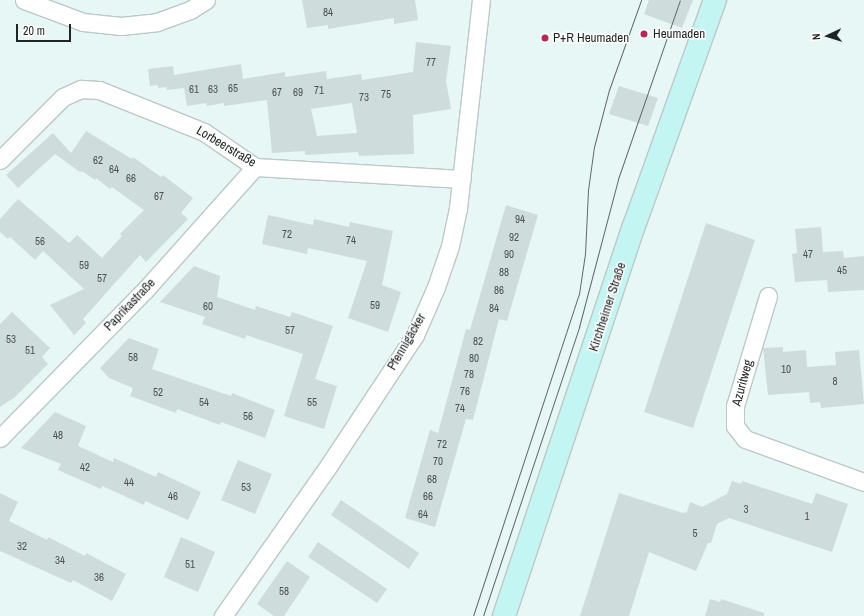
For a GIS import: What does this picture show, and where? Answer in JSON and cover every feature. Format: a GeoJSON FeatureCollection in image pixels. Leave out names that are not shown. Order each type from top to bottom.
{"type":"FeatureCollection","features":[{"type":"Feature","properties":{"kind":"main road","name":"Kirchheimer Straße"},"geometry":{"type":"LineString","coordinates":[[504,616],[634,226],[714,0]]}},
{"type":"Feature","properties":{"kind":"street"},"geometry":{"type":"LineString","coordinates":[[24,0],[83,22],[120,26],[158,22],[190,10],[206,0]]}},
{"type":"Feature","properties":{"kind":"street","name":"Pfennigäcker"},"geometry":{"type":"LineString","coordinates":[[223,616],[330,465],[414,335],[450,246],[462,179],[481,0]]}},
{"type":"Feature","properties":{"kind":"street","name":"Lorbeerstraße"},"geometry":{"type":"LineString","coordinates":[[0,160],[63,97],[81,89],[98,90],[204,132],[255,167],[462,179]]}},
{"type":"Feature","properties":{"kind":"street","name":"Paprikastraße"},"geometry":{"type":"LineString","coordinates":[[0,438],[145,290],[255,167]]}},
{"type":"Feature","properties":{"kind":"street","name":"Azuritweg"},"geometry":{"type":"LineString","coordinates":[[768,296],[735,406],[735,426],[745,439],[864,482]]}},
{"type":"Feature","properties":{"kind":"building"},"geometry":{"type":"Polygon","coordinates":[[[302,0],[415,0],[418,20],[394,24],[394,18],[328,29],[328,25],[307,28],[302,0]]]}},
{"type":"Feature","properties":{"kind":"building"},"geometry":{"type":"Polygon","coordinates":[[[649,0],[693,0],[682,28],[644,14],[649,0]]]}},
{"type":"Feature","properties":{"kind":"building"},"geometry":{"type":"Polygon","coordinates":[[[416,42],[451,46],[446,81],[451,109],[413,115],[414,154],[359,156],[358,152],[305,155],[305,151],[272,153],[267,100],[224,106],[224,103],[207,106],[206,103],[187,106],[184,88],[167,90],[166,87],[158,88],[158,85],[150,86],[148,69],[173,66],[174,75],[241,64],[243,79],[285,72],[285,77],[326,71],[327,79],[361,74],[362,80],[413,72],[416,42]],[[352,103],[311,109],[317,136],[357,133],[352,103]]]}},
{"type":"Feature","properties":{"kind":"building"},"geometry":{"type":"Polygon","coordinates":[[[619,86],[658,98],[648,126],[609,114],[619,86]]]}},
{"type":"Feature","properties":{"kind":"building"},"geometry":{"type":"Polygon","coordinates":[[[86,131],[132,159],[133,157],[161,177],[163,175],[193,198],[181,213],[188,219],[146,262],[140,255],[83,319],[86,323],[74,335],[50,305],[84,289],[43,251],[35,260],[10,237],[8,239],[0,232],[0,219],[18,199],[69,243],[77,235],[102,258],[122,236],[120,234],[144,210],[112,187],[110,189],[96,178],[95,180],[82,171],[80,172],[55,154],[18,188],[6,175],[53,133],[71,153],[86,131]]]}},
{"type":"Feature","properties":{"kind":"building"},"geometry":{"type":"Polygon","coordinates":[[[506,205],[538,215],[507,321],[499,319],[473,420],[466,419],[435,527],[405,518],[430,430],[438,433],[466,329],[470,330],[506,205]]]}},
{"type":"Feature","properties":{"kind":"building"},"geometry":{"type":"Polygon","coordinates":[[[268,215],[313,225],[314,219],[349,227],[350,222],[393,231],[382,285],[401,292],[388,332],[348,318],[367,261],[308,248],[307,254],[262,244],[268,215]]]}},
{"type":"Feature","properties":{"kind":"building"},"geometry":{"type":"Polygon","coordinates":[[[706,223],[755,240],[693,428],[644,412],[706,223]]]}},
{"type":"Feature","properties":{"kind":"building"},"geometry":{"type":"Polygon","coordinates":[[[821,227],[823,252],[843,251],[844,258],[864,256],[864,290],[828,292],[827,280],[795,282],[792,254],[797,253],[795,229],[821,227]]]}},
{"type":"Feature","properties":{"kind":"building"},"geometry":{"type":"Polygon","coordinates":[[[194,266],[220,276],[217,297],[255,310],[256,306],[290,317],[292,312],[333,326],[315,379],[337,386],[324,429],[284,416],[303,354],[246,335],[245,339],[202,324],[205,317],[160,302],[194,266]]]}},
{"type":"Feature","properties":{"kind":"building"},"geometry":{"type":"Polygon","coordinates":[[[12,312],[50,348],[42,357],[48,364],[15,397],[0,407],[0,324],[12,312]]]}},
{"type":"Feature","properties":{"kind":"building"},"geometry":{"type":"Polygon","coordinates":[[[129,338],[159,349],[152,369],[231,396],[232,393],[275,410],[265,438],[221,422],[220,425],[177,409],[176,413],[130,396],[133,388],[109,378],[100,368],[129,338]]]}},
{"type":"Feature","properties":{"kind":"building"},"geometry":{"type":"Polygon","coordinates":[[[783,347],[783,352],[806,350],[807,367],[836,365],[835,352],[859,350],[864,404],[821,408],[820,402],[810,403],[809,392],[768,395],[763,348],[783,347]]]}},
{"type":"Feature","properties":{"kind":"building"},"geometry":{"type":"Polygon","coordinates":[[[55,412],[86,426],[78,446],[113,462],[114,458],[156,477],[158,472],[201,492],[188,520],[145,501],[144,505],[102,486],[101,489],[58,470],[61,464],[21,448],[55,412]]]}},
{"type":"Feature","properties":{"kind":"building"},"geometry":{"type":"Polygon","coordinates":[[[238,460],[272,474],[255,514],[221,500],[238,460]]]}},
{"type":"Feature","properties":{"kind":"building"},"geometry":{"type":"Polygon","coordinates":[[[732,481],[741,484],[742,481],[812,504],[816,493],[848,504],[832,552],[729,518],[717,524],[711,543],[708,543],[696,571],[649,552],[629,616],[580,616],[619,493],[683,513],[687,512],[690,502],[702,507],[727,494],[732,481]]]}},
{"type":"Feature","properties":{"kind":"building"},"geometry":{"type":"Polygon","coordinates":[[[0,493],[18,502],[9,521],[47,540],[48,537],[85,556],[86,553],[126,574],[112,601],[73,580],[71,583],[0,551],[0,493]]]}},
{"type":"Feature","properties":{"kind":"building"},"geometry":{"type":"Polygon","coordinates":[[[341,500],[419,553],[409,569],[331,515],[341,500]]]}},
{"type":"Feature","properties":{"kind":"building"},"geometry":{"type":"Polygon","coordinates":[[[181,537],[215,552],[198,592],[164,577],[181,537]]]}},
{"type":"Feature","properties":{"kind":"building"},"geometry":{"type":"Polygon","coordinates":[[[318,542],[387,589],[377,603],[308,557],[318,542]]]}},
{"type":"Feature","properties":{"kind":"building"},"geometry":{"type":"Polygon","coordinates":[[[287,561],[310,577],[284,616],[274,616],[257,604],[287,561]]]}},
{"type":"Feature","properties":{"kind":"building"},"geometry":{"type":"Polygon","coordinates":[[[710,599],[720,602],[721,599],[764,613],[764,616],[705,616],[710,599]]]}},
{"type":"Feature","properties":{"kind":"tram line"},"geometry":{"type":"LineString","coordinates":[[473,616],[579,294],[585,254],[588,190],[594,147],[609,90],[641,0]]}},
{"type":"Feature","properties":{"kind":"tram line"},"geometry":{"type":"LineString","coordinates":[[483,616],[579,327],[618,179],[680,0]]}},
{"type":"Feature","properties":{"kind":"place","name":"Heumaden"},"geometry":{"type":"Point","coordinates":[644,34]}},
{"type":"Feature","properties":{"kind":"place","name":"P+R Heumaden"},"geometry":{"type":"Point","coordinates":[545,38]}}]}
